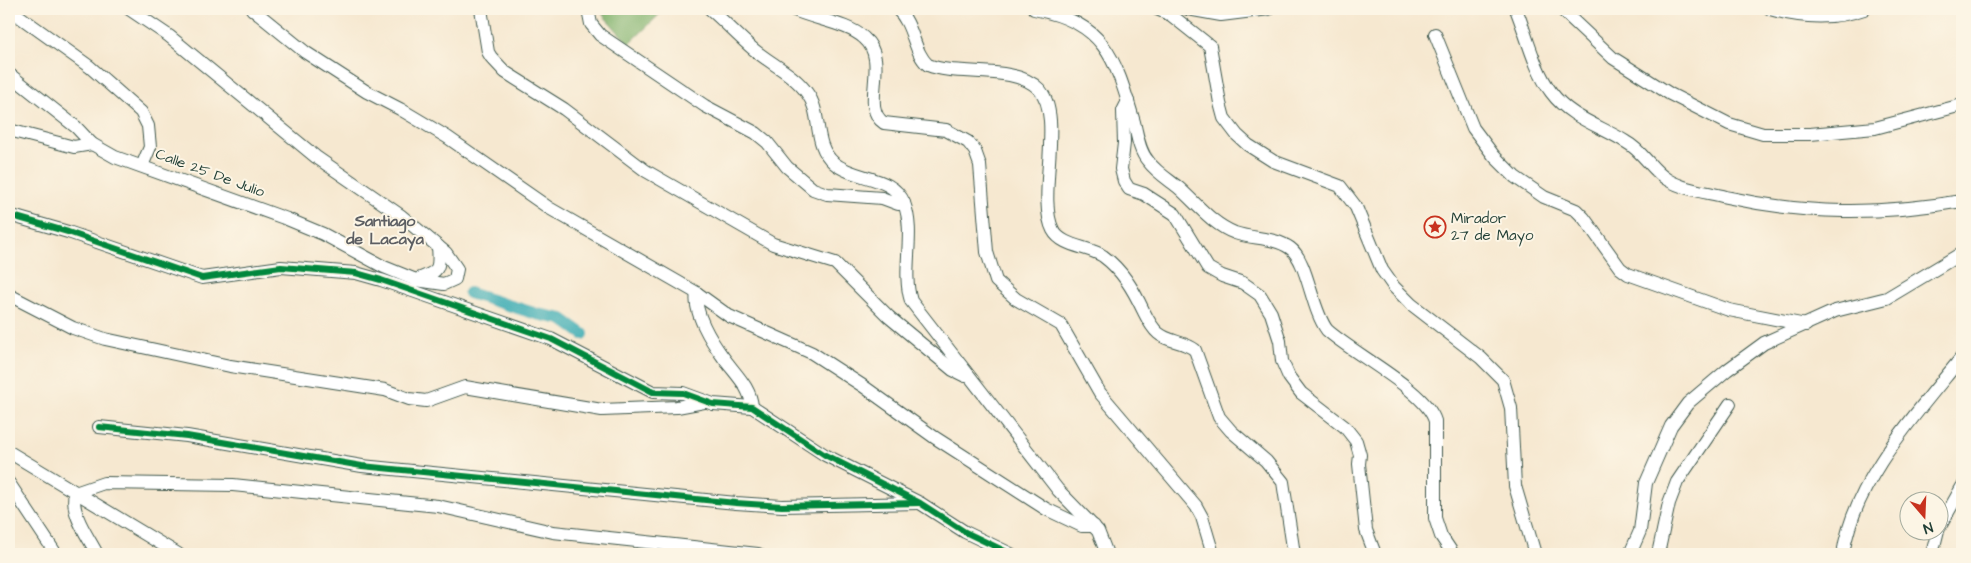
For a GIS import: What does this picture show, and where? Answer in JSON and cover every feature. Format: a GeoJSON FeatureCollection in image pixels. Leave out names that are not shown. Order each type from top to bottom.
{"type":"FeatureCollection","features":[{"type":"Feature","properties":{"kind":"street"},"geometry":{"type":"LineString","coordinates":[[9,9],[90,67],[141,112],[148,126],[150,146],[142,166]]}},
{"type":"Feature","properties":{"kind":"street"},"geometry":{"type":"LineString","coordinates":[[129,9],[169,36],[316,157],[400,214],[438,246],[440,258],[438,268],[431,275],[416,280]]}},
{"type":"Feature","properties":{"kind":"street"},"geometry":{"type":"LineString","coordinates":[[252,9],[305,52],[366,92],[400,109],[447,138],[549,208],[697,292],[729,316],[812,353],[838,369],[934,437],[1046,508],[1082,526],[1094,526]]}},
{"type":"Feature","properties":{"kind":"street"},"geometry":{"type":"LineString","coordinates":[[480,9],[490,58],[505,72],[564,109],[646,171],[773,244],[835,263],[914,338],[953,370],[965,376],[968,375]]}},
{"type":"Feature","properties":{"kind":"street"},"geometry":{"type":"LineString","coordinates":[[588,9],[591,24],[600,35],[698,102],[756,133],[787,167],[813,189],[827,194],[882,198],[898,204],[904,203]]}},
{"type":"Feature","properties":{"kind":"street"},"geometry":{"type":"LineString","coordinates":[[710,9],[752,48],[808,93],[814,109],[820,138],[830,159],[848,171],[892,188],[904,203],[908,228],[907,289],[911,301],[993,408],[1020,437],[1058,490],[1094,526],[1102,538],[1107,554]]}},
{"type":"Feature","properties":{"kind":"street"},"geometry":{"type":"LineString","coordinates":[[792,9],[858,33],[869,43],[876,60],[874,105],[876,117],[879,120],[884,123],[946,130],[958,134],[971,147],[981,172],[987,252],[996,281],[1016,299],[1060,325],[1100,393],[1196,506],[1202,517],[1213,554]]}},
{"type":"Feature","properties":{"kind":"street"},"geometry":{"type":"LineString","coordinates":[[897,9],[907,21],[922,57],[928,65],[1001,74],[1031,83],[1039,89],[1046,103],[1049,123],[1051,148],[1047,207],[1054,232],[1066,242],[1092,250],[1108,260],[1129,283],[1157,332],[1195,350],[1220,417],[1232,431],[1274,469],[1282,482],[1294,554]]}},
{"type":"Feature","properties":{"kind":"street"},"geometry":{"type":"LineString","coordinates":[[1034,9],[1070,19],[1088,29],[1106,48],[1119,74],[1142,152],[1153,167],[1215,223],[1236,233],[1276,242],[1290,248],[1300,263],[1318,316],[1328,330],[1411,391],[1432,412],[1435,422],[1435,518],[1441,536],[1453,554]]}},
{"type":"Feature","properties":{"kind":"street"},"geometry":{"type":"LineString","coordinates":[[1157,9],[1171,15],[1210,46],[1224,118],[1237,135],[1248,145],[1273,161],[1340,186],[1356,207],[1382,270],[1394,287],[1411,304],[1488,364],[1503,380],[1511,408],[1515,486],[1535,554]]}},
{"type":"Feature","properties":{"kind":"street"},"geometry":{"type":"LineString","coordinates":[[1188,9],[1221,14],[1269,9]]}},
{"type":"Feature","properties":{"kind":"street"},"geometry":{"type":"LineString","coordinates":[[1516,9],[1543,78],[1563,105],[1574,114],[1634,147],[1666,179],[1674,183],[1780,208],[1850,213],[1890,211],[1962,201]]}},
{"type":"Feature","properties":{"kind":"street"},"geometry":{"type":"LineString","coordinates":[[1561,9],[1613,58],[1670,94],[1729,124],[1763,134],[1810,134],[1875,128],[1962,105]]}},
{"type":"Feature","properties":{"kind":"street"},"geometry":{"type":"LineString","coordinates":[[1770,9],[1798,16],[1840,15],[1864,9]]}},
{"type":"Feature","properties":{"kind":"street"},"geometry":{"type":"LineString","coordinates":[[1435,34],[1469,121],[1494,156],[1515,177],[1544,197],[1576,210],[1584,218],[1620,268],[1628,274],[1729,310],[1806,325]]}},
{"type":"Feature","properties":{"kind":"street","name":"Calle 25 De Julio"},"geometry":{"type":"LineString","coordinates":[[9,74],[76,127],[92,144],[115,157],[287,219],[323,234],[384,267],[416,280],[444,284],[451,283],[456,278],[455,265],[438,246]]}},
{"type":"Feature","properties":{"kind":"street"},"geometry":{"type":"LineString","coordinates":[[1128,101],[1123,111],[1124,143],[1121,169],[1124,181],[1129,189],[1144,194],[1175,214],[1208,268],[1254,289],[1266,303],[1280,341],[1282,361],[1289,377],[1301,394],[1345,428],[1356,441],[1360,455],[1359,464],[1366,530],[1375,554]]}},
{"type":"Feature","properties":{"kind":"street"},"geometry":{"type":"LineString","coordinates":[[9,130],[74,147],[92,144]]}},
{"type":"Feature","properties":{"kind":"street"},"geometry":{"type":"LineString","coordinates":[[9,215],[68,232],[202,278],[282,267],[356,273],[381,280],[551,339],[653,392],[682,393],[704,402],[752,407],[825,456],[920,503],[965,532],[1011,554]]}},
{"type":"Feature","properties":{"kind":"street"},"geometry":{"type":"LineString","coordinates":[[1870,303],[1871,298],[1962,243]]}},
{"type":"Feature","properties":{"kind":"street"},"geometry":{"type":"LineString","coordinates":[[1630,554],[1640,531],[1646,483],[1663,443],[1680,413],[1707,386],[1764,342],[1835,311],[1887,298],[1962,253]]}},
{"type":"Feature","properties":{"kind":"street"},"geometry":{"type":"LineString","coordinates":[[381,280],[384,267]]}},
{"type":"Feature","properties":{"kind":"street"},"geometry":{"type":"LineString","coordinates":[[697,292],[697,308],[722,356],[750,395],[752,407]]}},
{"type":"Feature","properties":{"kind":"street"},"geometry":{"type":"LineString","coordinates":[[9,295],[73,328],[105,339],[230,366],[385,390],[409,399],[426,401],[465,387],[602,410],[677,407],[704,402]]}},
{"type":"Feature","properties":{"kind":"street"},"geometry":{"type":"LineString","coordinates":[[1843,554],[1850,522],[1862,492],[1919,410],[1962,357]]}},
{"type":"Feature","properties":{"kind":"street"},"geometry":{"type":"LineString","coordinates":[[1658,554],[1669,503],[1677,482],[1730,404]]}},
{"type":"Feature","properties":{"kind":"street"},"geometry":{"type":"LineString","coordinates":[[99,427],[187,436],[362,466],[736,503],[799,506],[920,503]]}},
{"type":"Feature","properties":{"kind":"street"},"geometry":{"type":"LineString","coordinates":[[9,452],[178,554]]}},
{"type":"Feature","properties":{"kind":"street"},"geometry":{"type":"LineString","coordinates":[[9,483],[56,554]]}},
{"type":"Feature","properties":{"kind":"street"},"geometry":{"type":"LineString","coordinates":[[75,493],[104,483],[233,485],[438,506],[553,532],[758,554]]}},
{"type":"Feature","properties":{"kind":"street"},"geometry":{"type":"LineString","coordinates":[[1948,512],[1962,487]]}},
{"type":"Feature","properties":{"kind":"street"},"geometry":{"type":"LineString","coordinates":[[75,493],[74,499],[78,518],[97,554]]}},
{"type":"Feature","properties":{"kind":"street"},"geometry":{"type":"LineString","coordinates":[[1932,554],[1936,540]]}},
{"type":"Feature","properties":{"kind":"green space"},"geometry":{"type":"Polygon","coordinates":[[[603,9],[665,9],[629,44],[603,15],[603,9]]]}},
{"type":"Feature","properties":{"kind":"waterway"},"geometry":{"type":"LineString","coordinates":[[469,293],[537,314],[562,319],[583,334]]}},
{"type":"Feature","properties":{"kind":"cycle path"},"geometry":{"type":"LineString","coordinates":[[9,215],[68,232],[202,278],[281,267],[356,273],[381,280],[551,339],[653,392],[683,393],[713,404],[752,407],[825,455],[920,503],[965,532],[1011,554]]}},
{"type":"Feature","properties":{"kind":"cycle path"},"geometry":{"type":"LineString","coordinates":[[99,427],[187,436],[362,466],[736,503],[782,506],[919,503]]}},
{"type":"Feature","properties":{"kind":"place","name":"Mirador 27 de Mayo"},"geometry":{"type":"Point","coordinates":[1435,227]}},
{"type":"Feature","properties":{"kind":"district","name":"Santiago de Lacaya"},"geometry":{"type":"Point","coordinates":[385,230]}}]}
